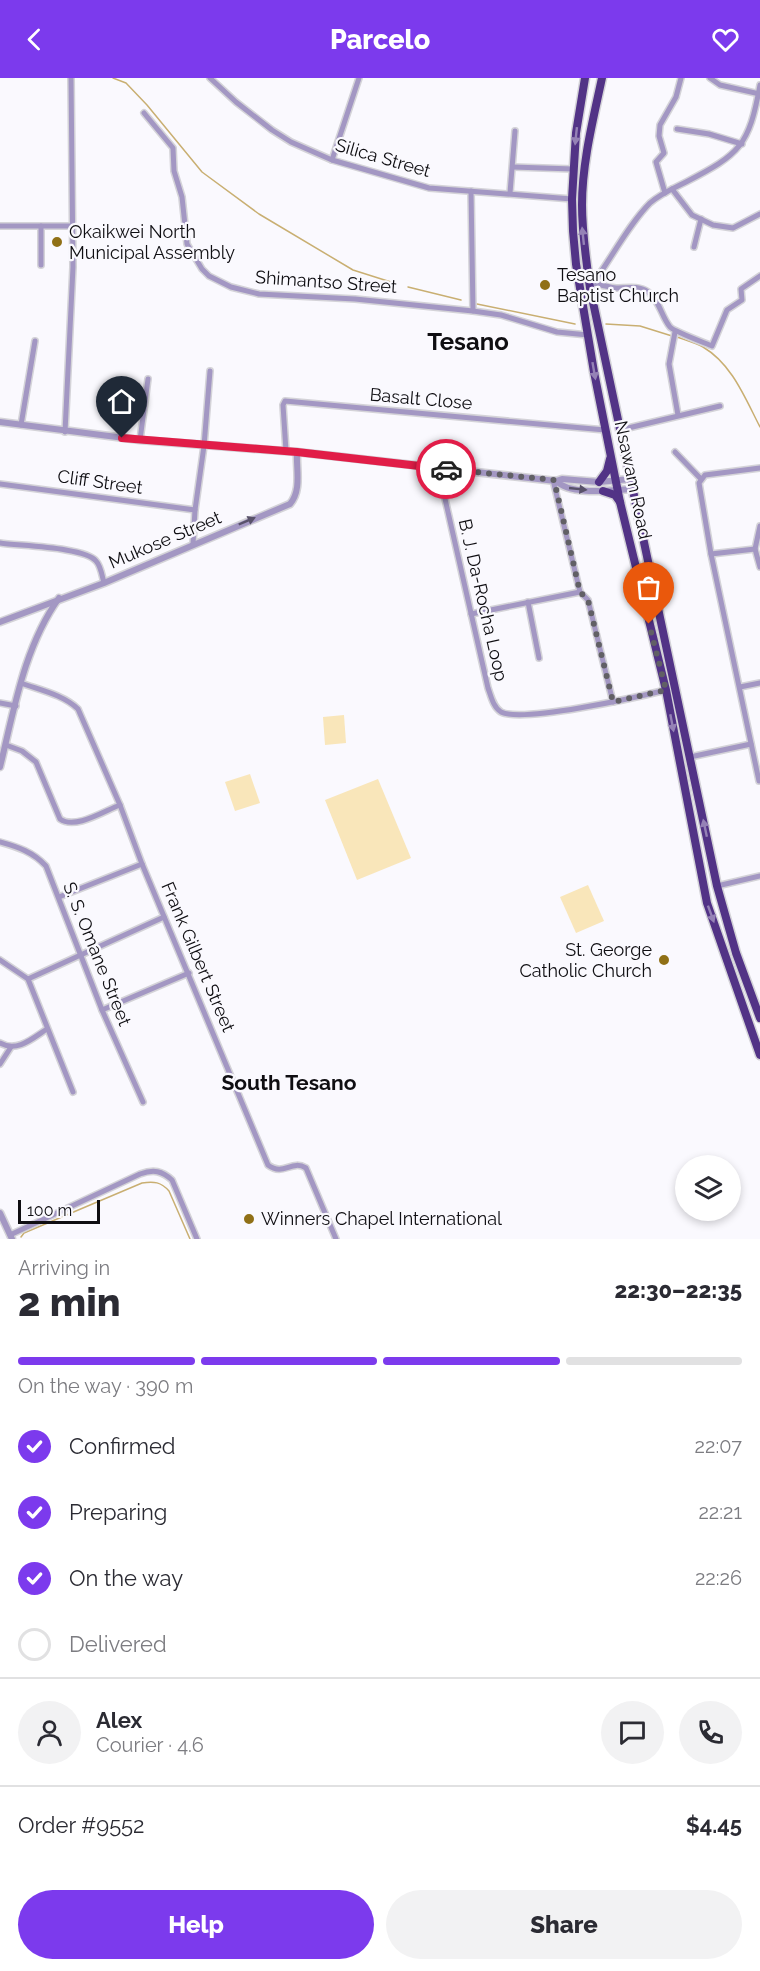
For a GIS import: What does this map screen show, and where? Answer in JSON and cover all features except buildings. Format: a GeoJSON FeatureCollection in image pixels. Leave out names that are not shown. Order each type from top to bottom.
{"type":"FeatureCollection","features":[{"type":"Feature","properties":{"kind":"highway","name":"Nsawam Road"},"geometry":{"type":"LineString","coordinates":[[585,78],[576,134],[572,199],[576,264],[605,430],[620,502],[666,690],[707,903],[760,1055]]}},
{"type":"Feature","properties":{"kind":"highway","name":"Nsawam Road"},"geometry":{"type":"LineString","coordinates":[[599,79],[586,158],[582,228],[632,489],[717,886],[736,953],[760,1018]]}},
{"type":"Feature","properties":{"kind":"highway"},"geometry":{"type":"LineString","coordinates":[[599,482],[607,471],[610,456]]}},
{"type":"Feature","properties":{"kind":"highway"},"geometry":{"type":"LineString","coordinates":[[603,491],[615,495],[620,502]]}},
{"type":"Feature","properties":{"kind":"street"},"geometry":{"type":"LineString","coordinates":[[65,432],[73,267],[71,78]]}},
{"type":"Feature","properties":{"kind":"street","name":"Silica Street"},"geometry":{"type":"LineString","coordinates":[[210,78],[272,130],[291,142],[332,160],[418,186],[572,199]]}},
{"type":"Feature","properties":{"kind":"street"},"geometry":{"type":"LineString","coordinates":[[332,160],[359,78]]}},
{"type":"Feature","properties":{"kind":"street"},"geometry":{"type":"LineString","coordinates":[[665,193],[661,175],[656,167],[656,162],[664,153],[658,130],[679,89],[681,78]]}},
{"type":"Feature","properties":{"kind":"street"},"geometry":{"type":"LineString","coordinates":[[710,78],[720,85],[759,94]]}},
{"type":"Feature","properties":{"kind":"street"},"geometry":{"type":"LineString","coordinates":[[760,85],[748,132],[742,144],[720,164],[665,193],[644,210],[592,285],[642,288],[654,298],[670,328],[712,346],[727,310],[742,300],[741,289],[760,276]]}},
{"type":"Feature","properties":{"kind":"street","name":"Shimantso Street"},"geometry":{"type":"LineString","coordinates":[[144,113],[173,148],[174,171],[182,197],[188,244],[202,269],[209,276],[231,287],[259,294],[473,305],[557,332],[588,335]]}},
{"type":"Feature","properties":{"kind":"street"},"geometry":{"type":"LineString","coordinates":[[677,129],[709,134],[742,144]]}},
{"type":"Feature","properties":{"kind":"street"},"geometry":{"type":"LineString","coordinates":[[510,193],[514,131]]}},
{"type":"Feature","properties":{"kind":"street"},"geometry":{"type":"LineString","coordinates":[[513,167],[573,169]]}},
{"type":"Feature","properties":{"kind":"street"},"geometry":{"type":"LineString","coordinates":[[672,189],[695,217],[728,228],[736,227],[760,214]]}},
{"type":"Feature","properties":{"kind":"street"},"geometry":{"type":"LineString","coordinates":[[471,191],[473,305]]}},
{"type":"Feature","properties":{"kind":"street"},"geometry":{"type":"LineString","coordinates":[[694,247],[701,219]]}},
{"type":"Feature","properties":{"kind":"street"},"geometry":{"type":"LineString","coordinates":[[0,226],[73,226]]}},
{"type":"Feature","properties":{"kind":"street"},"geometry":{"type":"LineString","coordinates":[[41,226],[41,265]]}},
{"type":"Feature","properties":{"kind":"street"},"geometry":{"type":"LineString","coordinates":[[675,332],[669,364],[678,415]]}},
{"type":"Feature","properties":{"kind":"street"},"geometry":{"type":"LineString","coordinates":[[21,425],[35,341]]}},
{"type":"Feature","properties":{"kind":"street"},"geometry":{"type":"LineString","coordinates":[[193,544],[210,371]]}},
{"type":"Feature","properties":{"kind":"street"},"geometry":{"type":"LineString","coordinates":[[140,440],[147,379]]}},
{"type":"Feature","properties":{"kind":"street","name":"Basalt Close"},"geometry":{"type":"LineString","coordinates":[[286,451],[283,405],[285,401],[605,430]]}},
{"type":"Feature","properties":{"kind":"street"},"geometry":{"type":"LineString","coordinates":[[620,430],[720,406]]}},
{"type":"Feature","properties":{"kind":"street"},"geometry":{"type":"LineString","coordinates":[[0,422],[140,440],[297,452],[555,480],[599,482],[632,489]]}},
{"type":"Feature","properties":{"kind":"street","name":"Mukose Street"},"geometry":{"type":"LineString","coordinates":[[0,622],[104,583],[290,504],[297,491],[297,452]]}},
{"type":"Feature","properties":{"kind":"street"},"geometry":{"type":"LineString","coordinates":[[675,452],[700,481],[711,554],[759,781]]}},
{"type":"Feature","properties":{"kind":"street","name":"B. J. Da-Rocha Loop"},"geometry":{"type":"LineString","coordinates":[[438,468],[488,688],[493,703],[501,711],[515,716],[613,702],[666,690]]}},
{"type":"Feature","properties":{"kind":"street"},"geometry":{"type":"LineString","coordinates":[[700,481],[705,475],[760,468]]}},
{"type":"Feature","properties":{"kind":"street"},"geometry":{"type":"LineString","coordinates":[[555,480],[561,486],[571,489],[603,491],[630,479]]}},
{"type":"Feature","properties":{"kind":"street"},"geometry":{"type":"LineString","coordinates":[[555,480],[580,592],[588,600],[613,702]]}},
{"type":"Feature","properties":{"kind":"street","name":"Cliff Street"},"geometry":{"type":"LineString","coordinates":[[0,484],[195,510]]}},
{"type":"Feature","properties":{"kind":"street"},"geometry":{"type":"LineString","coordinates":[[760,525],[755,549],[760,567]]}},
{"type":"Feature","properties":{"kind":"street"},"geometry":{"type":"LineString","coordinates":[[0,543],[33,545],[90,556],[98,563],[104,583]]}},
{"type":"Feature","properties":{"kind":"street"},"geometry":{"type":"LineString","coordinates":[[711,554],[755,549]]}},
{"type":"Feature","properties":{"kind":"street"},"geometry":{"type":"LineString","coordinates":[[471,614],[580,592]]}},
{"type":"Feature","properties":{"kind":"street"},"geometry":{"type":"LineString","coordinates":[[0,767],[21,683],[42,626],[60,598]]}},
{"type":"Feature","properties":{"kind":"street"},"geometry":{"type":"LineString","coordinates":[[528,602],[539,658]]}},
{"type":"Feature","properties":{"kind":"street","name":"Frank Gilbert Street"},"geometry":{"type":"LineString","coordinates":[[21,683],[63,698],[78,710],[120,805],[142,864],[268,1165],[274,1170],[297,1165],[306,1168],[336,1239]]}},
{"type":"Feature","properties":{"kind":"street"},"geometry":{"type":"LineString","coordinates":[[740,687],[760,683]]}},
{"type":"Feature","properties":{"kind":"street"},"geometry":{"type":"LineString","coordinates":[[0,702],[15,706]]}},
{"type":"Feature","properties":{"kind":"street"},"geometry":{"type":"LineString","coordinates":[[690,757],[751,744]]}},
{"type":"Feature","properties":{"kind":"street"},"geometry":{"type":"LineString","coordinates":[[6,745],[30,755],[36,762],[60,819],[66,824],[75,823],[120,805]]}},
{"type":"Feature","properties":{"kind":"street","name":"S. S. Omane Street"},"geometry":{"type":"LineString","coordinates":[[0,842],[27,850],[46,867],[102,1010],[143,1102]]}},
{"type":"Feature","properties":{"kind":"street"},"geometry":{"type":"LineString","coordinates":[[59,897],[142,864]]}},
{"type":"Feature","properties":{"kind":"street"},"geometry":{"type":"LineString","coordinates":[[717,886],[760,876]]}},
{"type":"Feature","properties":{"kind":"street"},"geometry":{"type":"LineString","coordinates":[[28,979],[164,917]]}},
{"type":"Feature","properties":{"kind":"street"},"geometry":{"type":"LineString","coordinates":[[0,960],[28,979],[74,1092]]}},
{"type":"Feature","properties":{"kind":"street"},"geometry":{"type":"LineString","coordinates":[[102,1010],[189,973]]}},
{"type":"Feature","properties":{"kind":"street"},"geometry":{"type":"LineString","coordinates":[[0,1043],[11,1047],[21,1045],[47,1029]]}},
{"type":"Feature","properties":{"kind":"street"},"geometry":{"type":"LineString","coordinates":[[0,1064],[11,1047]]}},
{"type":"Feature","properties":{"kind":"street"},"geometry":{"type":"LineString","coordinates":[[0,1213],[11,1237],[140,1174],[155,1170],[166,1174],[172,1180],[197,1239]]}},
{"type":"Feature","properties":{"kind":"shaded area"},"geometry":{"type":"Polygon","coordinates":[[[344,715],[346,743],[325,745],[323,717],[344,715]]]}},
{"type":"Feature","properties":{"kind":"shaded area"},"geometry":{"type":"Polygon","coordinates":[[[250,774],[260,803],[235,811],[225,782],[250,774]]]}},
{"type":"Feature","properties":{"kind":"shaded area"},"geometry":{"type":"Polygon","coordinates":[[[378,779],[411,858],[357,880],[325,800],[378,779]]]}},
{"type":"Feature","properties":{"kind":"shaded area"},"geometry":{"type":"Polygon","coordinates":[[[588,885],[604,921],[576,933],[560,897],[588,885]]]}},
{"type":"Feature","properties":{"kind":"waterway"},"geometry":{"type":"LineString","coordinates":[[113,78],[126,83],[147,105],[202,172],[259,214],[353,270],[394,283]]}},
{"type":"Feature","properties":{"kind":"waterway"},"geometry":{"type":"LineString","coordinates":[[408,287],[461,300]]}},
{"type":"Feature","properties":{"kind":"waterway"},"geometry":{"type":"LineString","coordinates":[[477,304],[575,324]]}},
{"type":"Feature","properties":{"kind":"waterway"},"geometry":{"type":"LineString","coordinates":[[606,324],[640,326],[672,336]]}},
{"type":"Feature","properties":{"kind":"waterway"},"geometry":{"type":"LineString","coordinates":[[677,337],[703,347],[722,363],[743,393],[760,427]]}},
{"type":"Feature","properties":{"kind":"waterway"},"geometry":{"type":"LineString","coordinates":[[21,1237],[24,1233],[142,1183],[150,1182],[160,1184],[169,1191],[190,1239]]}},
{"type":"Feature","properties":{"kind":"way so far"},"geometry":{"type":"LineString","coordinates":[[446,469],[554,480],[580,592],[588,600],[613,702],[666,690],[649,624]]}},
{"type":"Feature","properties":{"kind":"place","name":"Okaikwei North Municipal Assembly"},"geometry":{"type":"Point","coordinates":[57,242]}},
{"type":"Feature","properties":{"kind":"place","name":"Tesano Baptist Church"},"geometry":{"type":"Point","coordinates":[545,285]}},
{"type":"Feature","properties":{"kind":"place","name":"St. George Catholic Church"},"geometry":{"type":"Point","coordinates":[664,960]}},
{"type":"Feature","properties":{"kind":"place","name":"Winners Chapel International"},"geometry":{"type":"Point","coordinates":[249,1219]}},
{"type":"Feature","properties":{"kind":"district","name":"Tesano"},"geometry":{"type":"Point","coordinates":[468,342]}},
{"type":"Feature","properties":{"kind":"district","name":"South Tesano"},"geometry":{"type":"Point","coordinates":[289,1083]}},
{"type":"Feature","properties":{"kind":"route"},"geometry":{"type":"LineString","coordinates":[[122,438],[297,452],[446,469]]}}]}
